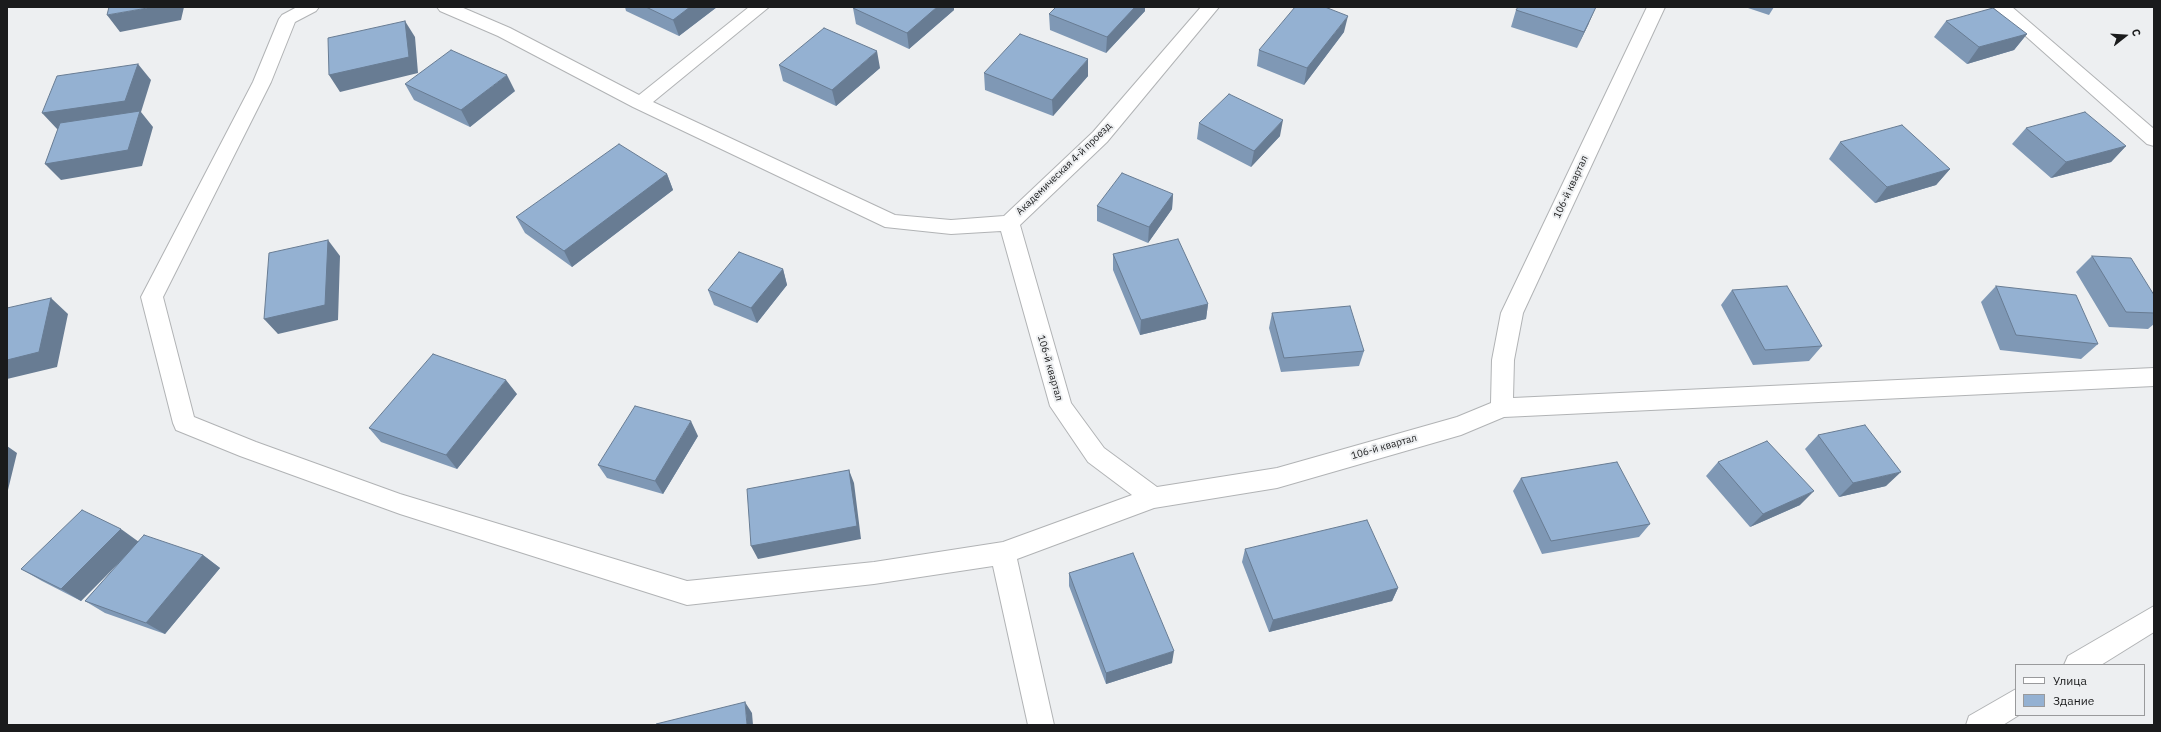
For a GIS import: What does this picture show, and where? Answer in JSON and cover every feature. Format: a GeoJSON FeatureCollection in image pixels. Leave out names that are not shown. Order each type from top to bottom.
{"type":"FeatureCollection","features":[{"type":"Feature","properties":{"kind":"street"},"geometry":{"type":"LineString","coordinates":[[310,7],[282,13],[262,82],[152,297],[184,423],[248,449],[400,504],[687,593],[874,573],[1003,553],[1154,498]]}},
{"type":"Feature","properties":{"kind":"street"},"geometry":{"type":"LineString","coordinates":[[446,7],[504,32],[640,103],[760,7]]}},
{"type":"Feature","properties":{"kind":"street","name":"Академическая 4-й проезд"},"geometry":{"type":"LineString","coordinates":[[640,103],[892,222],[951,227],[1009,223],[1100,137],[1210,7]]}},
{"type":"Feature","properties":{"kind":"street","name":"106-й квартал"},"geometry":{"type":"LineString","coordinates":[[1009,223],[1061,406],[1096,455],[1154,498],[1277,478],[1461,425],[1502,408],[1503,360],[1512,313],[1656,7]]}},
{"type":"Feature","properties":{"kind":"street"},"geometry":{"type":"LineString","coordinates":[[2002,7],[2154,139]]}},
{"type":"Feature","properties":{"kind":"street"},"geometry":{"type":"LineString","coordinates":[[1502,408],[2154,378]]}},
{"type":"Feature","properties":{"kind":"street"},"geometry":{"type":"LineString","coordinates":[[1003,553],[1041,725]]}},
{"type":"Feature","properties":{"kind":"street"},"geometry":{"type":"LineString","coordinates":[[2079,664],[2154,618]]}},
{"type":"Feature","properties":{"kind":"street"},"geometry":{"type":"LineString","coordinates":[[1980,725],[2015,703]]}},
{"type":"Feature","properties":{"kind":"building"},"geometry":{"type":"Polygon","coordinates":[[[109,7],[153,7],[107,15],[109,7]]]}},
{"type":"Feature","properties":{"kind":"building"},"geometry":{"type":"Polygon","coordinates":[[[646,7],[690,7],[673,20],[646,7]]]}},
{"type":"Feature","properties":{"kind":"building"},"geometry":{"type":"Polygon","coordinates":[[[937,7],[907,33],[853,8],[937,7]]]}},
{"type":"Feature","properties":{"kind":"building"},"geometry":{"type":"Polygon","coordinates":[[[1056,7],[1135,7],[1107,37],[1049,14],[1056,7]]]}},
{"type":"Feature","properties":{"kind":"building"},"geometry":{"type":"Polygon","coordinates":[[[1295,7],[1325,7],[1348,16],[1307,68],[1259,50],[1295,7]]]}},
{"type":"Feature","properties":{"kind":"building"},"geometry":{"type":"Polygon","coordinates":[[[1518,7],[1596,7],[1584,32],[1516,10],[1518,7]]]}},
{"type":"Feature","properties":{"kind":"building"},"geometry":{"type":"Polygon","coordinates":[[[1993,8],[2027,34],[1979,47],[1946,21],[1993,8]]]}},
{"type":"Feature","properties":{"kind":"building"},"geometry":{"type":"Polygon","coordinates":[[[405,21],[409,57],[329,75],[328,38],[405,21]]]}},
{"type":"Feature","properties":{"kind":"building"},"geometry":{"type":"Polygon","coordinates":[[[824,28],[877,51],[832,90],[779,65],[824,28]]]}},
{"type":"Feature","properties":{"kind":"building"},"geometry":{"type":"Polygon","coordinates":[[[1020,34],[1088,59],[1052,100],[984,73],[1020,34]]]}},
{"type":"Feature","properties":{"kind":"building"},"geometry":{"type":"Polygon","coordinates":[[[451,50],[507,75],[461,110],[405,84],[451,50]]]}},
{"type":"Feature","properties":{"kind":"building"},"geometry":{"type":"Polygon","coordinates":[[[138,64],[125,101],[42,113],[57,76],[138,64]]]}},
{"type":"Feature","properties":{"kind":"building"},"geometry":{"type":"Polygon","coordinates":[[[1229,94],[1283,120],[1254,151],[1199,123],[1229,94]]]}},
{"type":"Feature","properties":{"kind":"building"},"geometry":{"type":"Polygon","coordinates":[[[140,111],[128,150],[45,164],[60,123],[140,111]]]}},
{"type":"Feature","properties":{"kind":"building"},"geometry":{"type":"Polygon","coordinates":[[[2085,112],[2126,146],[2066,162],[2026,128],[2085,112]]]}},
{"type":"Feature","properties":{"kind":"building"},"geometry":{"type":"Polygon","coordinates":[[[1902,125],[1950,169],[1887,187],[1840,142],[1902,125]]]}},
{"type":"Feature","properties":{"kind":"building"},"geometry":{"type":"Polygon","coordinates":[[[619,144],[667,174],[564,251],[516,217],[619,144]]]}},
{"type":"Feature","properties":{"kind":"building"},"geometry":{"type":"Polygon","coordinates":[[[1122,173],[1173,194],[1149,227],[1097,206],[1122,173]]]}},
{"type":"Feature","properties":{"kind":"building"},"geometry":{"type":"Polygon","coordinates":[[[1178,239],[1208,304],[1141,320],[1113,254],[1178,239]]]}},
{"type":"Feature","properties":{"kind":"building"},"geometry":{"type":"Polygon","coordinates":[[[328,240],[325,305],[264,319],[269,253],[328,240]]]}},
{"type":"Feature","properties":{"kind":"building"},"geometry":{"type":"Polygon","coordinates":[[[739,252],[783,269],[751,308],[708,290],[739,252]]]}},
{"type":"Feature","properties":{"kind":"building"},"geometry":{"type":"Polygon","coordinates":[[[2092,256],[2131,258],[2154,295],[2154,313],[2126,312],[2092,256]]]}},
{"type":"Feature","properties":{"kind":"building"},"geometry":{"type":"Polygon","coordinates":[[[1787,286],[1822,346],[1765,350],[1732,290],[1787,286]]]}},
{"type":"Feature","properties":{"kind":"building"},"geometry":{"type":"Polygon","coordinates":[[[1996,286],[2076,295],[2098,344],[2016,335],[1996,286]]]}},
{"type":"Feature","properties":{"kind":"building"},"geometry":{"type":"Polygon","coordinates":[[[51,298],[39,352],[7,360],[7,308],[51,298]]]}},
{"type":"Feature","properties":{"kind":"building"},"geometry":{"type":"Polygon","coordinates":[[[1350,306],[1364,351],[1284,358],[1272,313],[1350,306]]]}},
{"type":"Feature","properties":{"kind":"building"},"geometry":{"type":"Polygon","coordinates":[[[433,354],[506,380],[446,455],[369,428],[433,354]]]}},
{"type":"Feature","properties":{"kind":"building"},"geometry":{"type":"Polygon","coordinates":[[[635,406],[691,421],[655,481],[598,465],[635,406]]]}},
{"type":"Feature","properties":{"kind":"building"},"geometry":{"type":"Polygon","coordinates":[[[1865,425],[1901,472],[1853,483],[1818,435],[1865,425]]]}},
{"type":"Feature","properties":{"kind":"building"},"geometry":{"type":"Polygon","coordinates":[[[1767,441],[1814,491],[1763,514],[1718,462],[1767,441]]]}},
{"type":"Feature","properties":{"kind":"building"},"geometry":{"type":"Polygon","coordinates":[[[1617,462],[1650,524],[1551,541],[1521,478],[1617,462]]]}},
{"type":"Feature","properties":{"kind":"building"},"geometry":{"type":"Polygon","coordinates":[[[849,470],[857,526],[751,546],[747,489],[849,470]]]}},
{"type":"Feature","properties":{"kind":"building"},"geometry":{"type":"Polygon","coordinates":[[[82,510],[121,529],[61,589],[21,569],[82,510]]]}},
{"type":"Feature","properties":{"kind":"building"},"geometry":{"type":"Polygon","coordinates":[[[1367,520],[1398,588],[1273,620],[1245,549],[1367,520]]]}},
{"type":"Feature","properties":{"kind":"building"},"geometry":{"type":"Polygon","coordinates":[[[144,535],[203,555],[146,623],[85,601],[144,535]]]}},
{"type":"Feature","properties":{"kind":"building"},"geometry":{"type":"Polygon","coordinates":[[[1133,553],[1174,651],[1106,673],[1069,573],[1133,553]]]}},
{"type":"Feature","properties":{"kind":"building"},"geometry":{"type":"Polygon","coordinates":[[[745,702],[747,725],[656,725],[656,724],[745,702]]]}}]}
